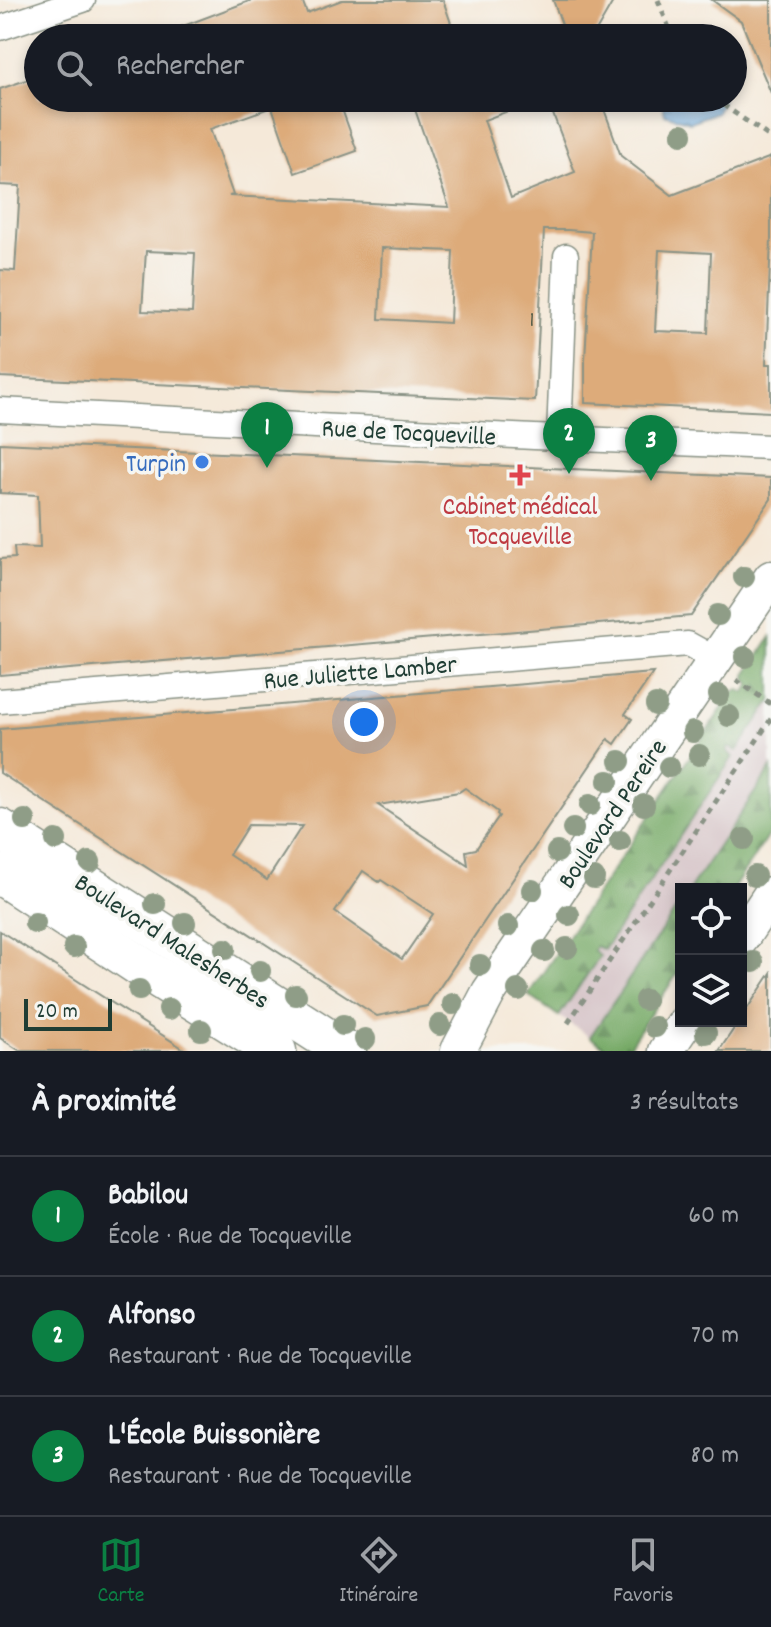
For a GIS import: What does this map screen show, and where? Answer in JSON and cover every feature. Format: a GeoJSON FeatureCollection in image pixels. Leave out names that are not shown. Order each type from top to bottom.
{"type":"FeatureCollection","features":[{"type":"Feature","properties":{"kind":"main road","name":"Boulevard Pereire"},"geometry":{"type":"LineString","coordinates":[[458,1051],[489,992],[771,578]]}},
{"type":"Feature","properties":{"kind":"main road","name":"Boulevard Malesherbes"},"geometry":{"type":"LineString","coordinates":[[0,829],[346,1051]]}},
{"type":"Feature","properties":{"kind":"main road","name":"Boulevard Malesherbes"},"geometry":{"type":"LineString","coordinates":[[0,874],[276,1051]]}},
{"type":"Feature","properties":{"kind":"main road"},"geometry":{"type":"LineString","coordinates":[[747,930],[771,894]]}},
{"type":"Feature","properties":{"kind":"main road"},"geometry":{"type":"LineString","coordinates":[[666,1051],[682,1027]]}},
{"type":"Feature","properties":{"kind":"street"},"geometry":{"type":"LineString","coordinates":[[0,28],[83,0]]}},
{"type":"Feature","properties":{"kind":"street"},"geometry":{"type":"LineString","coordinates":[[559,437],[566,256]]}},
{"type":"Feature","properties":{"kind":"street","name":"Rue de Tocqueville"},"geometry":{"type":"LineString","coordinates":[[0,410],[771,447]]}},
{"type":"Feature","properties":{"kind":"street","name":"Rue Juliette Lamber"},"geometry":{"type":"LineString","coordinates":[[0,701],[688,644],[715,659]]}},
{"type":"Feature","properties":{"kind":"path"},"geometry":{"type":"LineString","coordinates":[[658,0],[667,24]]}},
{"type":"Feature","properties":{"kind":"path"},"geometry":{"type":"LineString","coordinates":[[733,112],[771,138]]}},
{"type":"Feature","properties":{"kind":"path"},"geometry":{"type":"LineString","coordinates":[[743,685],[771,704]]}},
{"type":"Feature","properties":{"kind":"path"},"geometry":{"type":"LineString","coordinates":[[568,1023],[771,719]]}},
{"type":"Feature","properties":{"kind":"shaded area"},"geometry":{"type":"Polygon","coordinates":[[[771,701],[771,768],[694,883],[675,883],[675,911],[590,1037],[559,1016],[600,956],[592,951],[596,945],[603,950],[733,756],[727,751],[729,747],[738,750],[771,701]]]}},
{"type":"Feature","properties":{"kind":"green space"},"geometry":{"type":"Polygon","coordinates":[[[771,637],[771,701],[737,751],[729,747],[727,751],[733,757],[604,950],[596,946],[593,951],[600,956],[559,1016],[528,995],[734,691],[745,693],[751,684],[746,680],[746,675],[771,637]]]}},
{"type":"Feature","properties":{"kind":"green space"},"geometry":{"type":"Polygon","coordinates":[[[771,768],[771,831],[737,883],[694,883],[771,768]]]}},
{"type":"Feature","properties":{"kind":"green space"},"geometry":{"type":"Polygon","coordinates":[[[675,911],[675,977],[626,1051],[610,1051],[590,1037],[675,911]]]}},
{"type":"Feature","properties":{"kind":"water"},"geometry":{"type":"Polygon","coordinates":[[[664,112],[717,112],[690,122],[664,112]]]}},
{"type":"Feature","properties":{"kind":"building"},"geometry":{"type":"Polygon","coordinates":[[[252,0],[302,0],[307,13],[342,0],[443,0],[451,24],[189,24],[252,0]]]}},
{"type":"Feature","properties":{"kind":"building"},"geometry":{"type":"Polygon","coordinates":[[[553,0],[614,0],[600,24],[562,24],[553,0]]]}},
{"type":"Feature","properties":{"kind":"building"},"geometry":{"type":"Polygon","coordinates":[[[712,0],[771,0],[771,93],[747,35],[747,24],[712,0]]]}},
{"type":"Feature","properties":{"kind":"building"},"geometry":{"type":"Polygon","coordinates":[[[24,81],[24,112],[258,112],[210,129],[233,195],[229,196],[449,207],[416,112],[505,112],[484,120],[511,198],[575,172],[552,112],[605,112],[621,156],[672,195],[771,157],[766,364],[771,364],[771,412],[585,403],[592,232],[568,230],[544,230],[535,401],[0,377],[0,270],[15,271],[20,186],[0,185],[0,89],[24,81]],[[382,248],[379,319],[450,323],[453,251],[382,248]],[[659,250],[655,331],[708,333],[711,253],[659,250]],[[146,251],[142,311],[192,313],[195,253],[146,251]]]}},
{"type":"Feature","properties":{"kind":"building"},"geometry":{"type":"Polygon","coordinates":[[[274,112],[343,112],[357,151],[295,173],[274,112]]]}},
{"type":"Feature","properties":{"kind":"building"},"geometry":{"type":"Polygon","coordinates":[[[0,443],[771,478],[771,499],[691,616],[0,675],[0,559],[15,558],[14,547],[40,548],[38,495],[0,493],[0,443]]]}},
{"type":"Feature","properties":{"kind":"building"},"geometry":{"type":"Polygon","coordinates":[[[653,673],[625,714],[632,719],[615,744],[608,739],[427,1006],[377,1016],[0,773],[0,729],[653,673]],[[465,788],[459,792],[378,805],[468,865],[466,851],[476,849],[499,816],[498,812],[465,788]],[[248,825],[229,855],[267,880],[302,826],[248,825]],[[363,871],[335,912],[402,959],[433,914],[363,871]]]}},
{"type":"Feature","properties":{"kind":"building"},"geometry":{"type":"Polygon","coordinates":[[[0,931],[187,1051],[20,1051],[0,1038],[0,931]]]}},
{"type":"Feature","properties":{"kind":"building"},"geometry":{"type":"Polygon","coordinates":[[[771,973],[771,1051],[719,1051],[735,1027],[747,1027],[747,1009],[771,973]]]}},
{"type":"Feature","properties":{"kind":"place","name":"Turpin"},"geometry":{"type":"Point","coordinates":[202,462]}},
{"type":"Feature","properties":{"kind":"place","name":"Babilou"},"geometry":{"type":"Point","coordinates":[267,468]}},
{"type":"Feature","properties":{"kind":"place","name":"Alfonso"},"geometry":{"type":"Point","coordinates":[569,474]}},
{"type":"Feature","properties":{"kind":"place","name":"Cabinet médical Tocqueville"},"geometry":{"type":"Point","coordinates":[520,475]}},
{"type":"Feature","properties":{"kind":"place","name":"L'École Buissonière"},"geometry":{"type":"Point","coordinates":[651,481]}}]}
